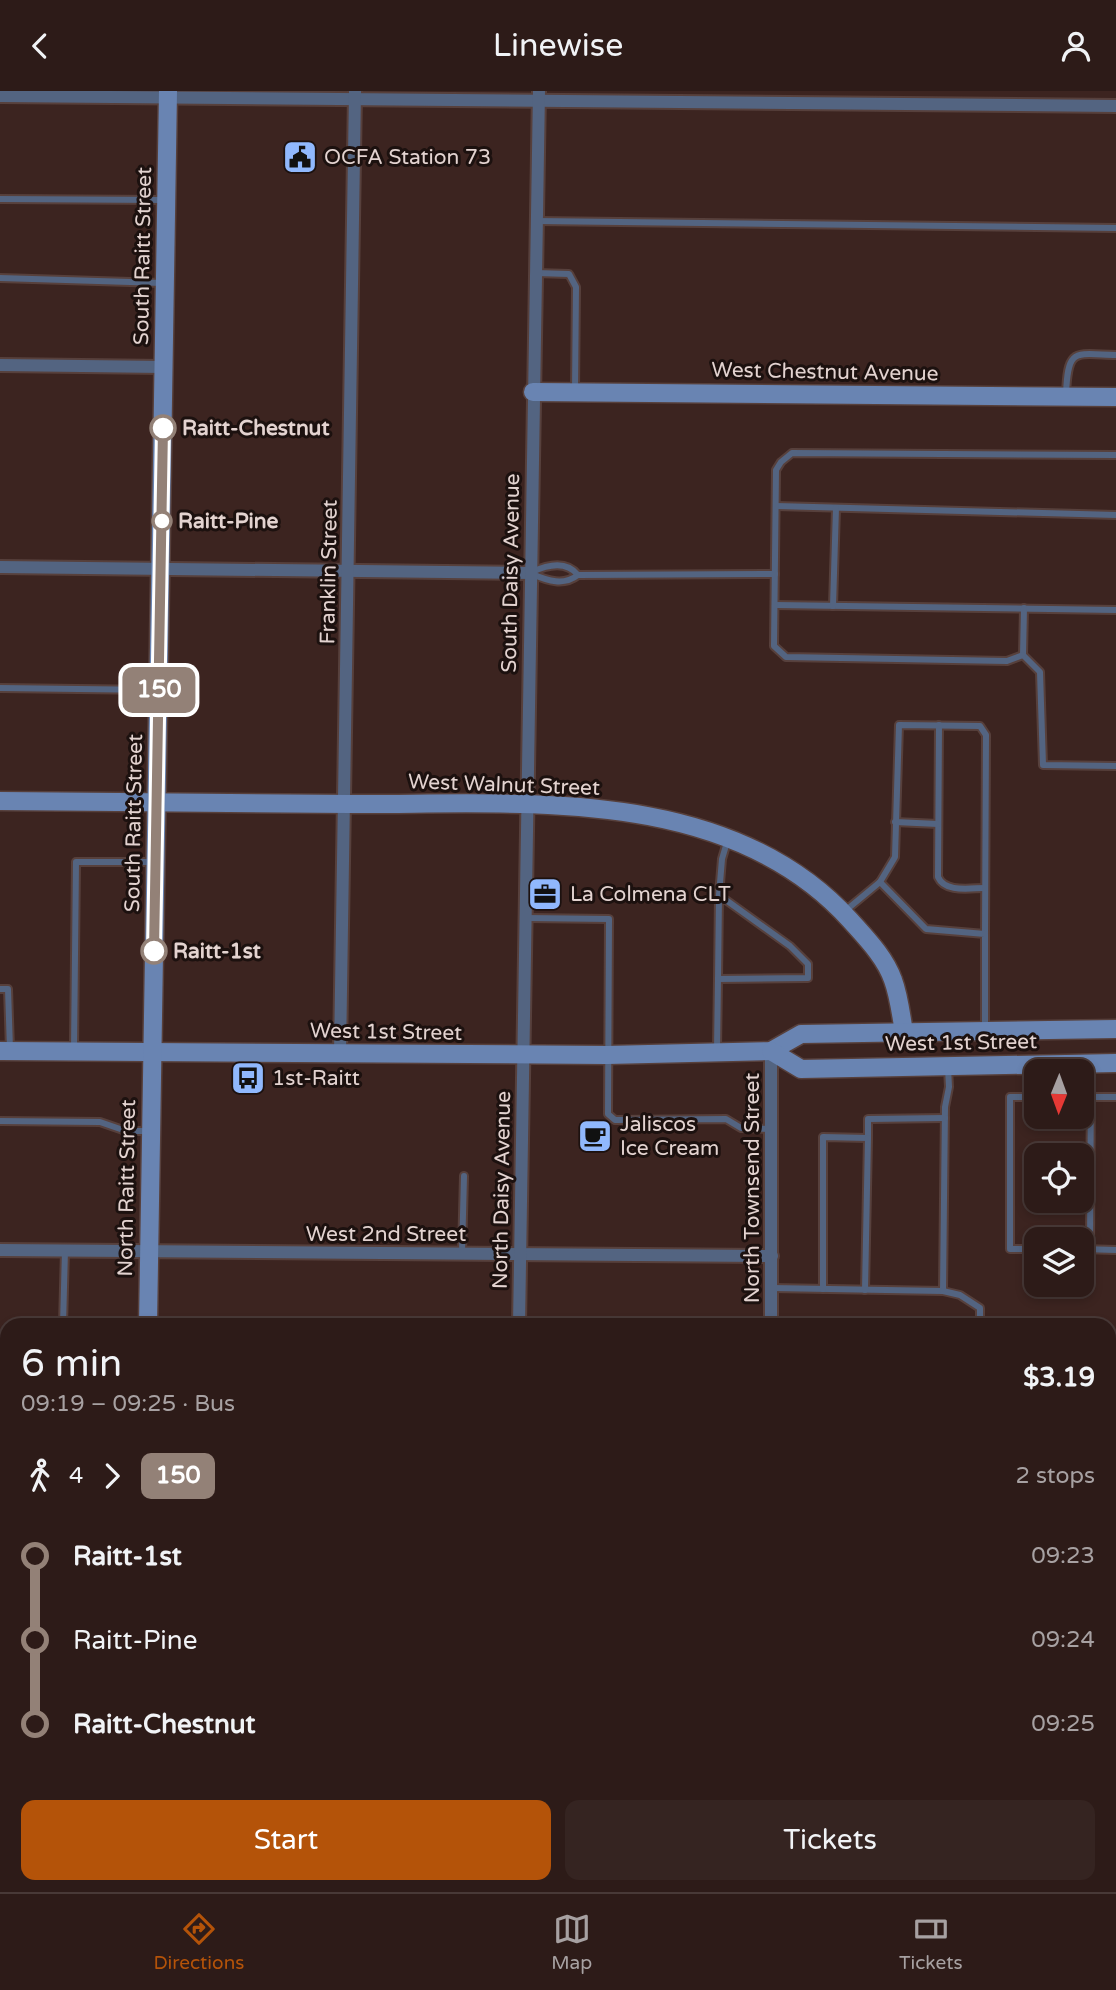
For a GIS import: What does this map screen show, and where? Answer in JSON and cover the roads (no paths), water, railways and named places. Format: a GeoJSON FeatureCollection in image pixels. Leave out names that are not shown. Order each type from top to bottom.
{"type":"FeatureCollection","features":[{"type":"Feature","properties":{"kind":"street"},"geometry":{"type":"LineString","coordinates":[[943,91],[943,105]]}},
{"type":"Feature","properties":{"kind":"street"},"geometry":{"type":"LineString","coordinates":[[0,96],[168,94],[740,97],[943,105],[1116,107]]}},
{"type":"Feature","properties":{"kind":"street","name":"South Raitt Street"},"geometry":{"type":"LineString","coordinates":[[151,1052],[168,94]]}},
{"type":"Feature","properties":{"kind":"street","name":"Franklin Street"},"geometry":{"type":"LineString","coordinates":[[340,1054],[355,95]]}},
{"type":"Feature","properties":{"kind":"street","name":"South Daisy Avenue"},"geometry":{"type":"LineString","coordinates":[[524,1056],[539,96]]}},
{"type":"Feature","properties":{"kind":"street"},"geometry":{"type":"LineString","coordinates":[[0,365],[164,367]]}},
{"type":"Feature","properties":{"kind":"street","name":"West Chestnut Avenue"},"geometry":{"type":"LineString","coordinates":[[533,392],[1116,397]]}},
{"type":"Feature","properties":{"kind":"street"},"geometry":{"type":"LineString","coordinates":[[0,567],[531,573]]}},
{"type":"Feature","properties":{"kind":"street","name":"West Walnut Street"},"geometry":{"type":"LineString","coordinates":[[0,801],[526,805],[628,812],[679,821],[752,849],[788,869],[843,912],[886,964],[893,980],[904,1032]]}},
{"type":"Feature","properties":{"kind":"street","name":"West 1st Street"},"geometry":{"type":"LineString","coordinates":[[5,1051],[607,1055],[771,1051],[801,1034],[1116,1028]]}},
{"type":"Feature","properties":{"kind":"street","name":"West 1st Street"},"geometry":{"type":"LineString","coordinates":[[771,1051],[801,1069],[1024,1064]]}},
{"type":"Feature","properties":{"kind":"street","name":"North Townsend Street"},"geometry":{"type":"LineString","coordinates":[[771,1051],[771,1318]]}},
{"type":"Feature","properties":{"kind":"street","name":"North Raitt Street"},"geometry":{"type":"LineString","coordinates":[[148,1318],[151,1052]]}},
{"type":"Feature","properties":{"kind":"street","name":"North Daisy Avenue"},"geometry":{"type":"LineString","coordinates":[[519,1318],[524,1056]]}},
{"type":"Feature","properties":{"kind":"street","name":"West 1st Street"},"geometry":{"type":"LineString","coordinates":[[1094,1063],[1116,1063]]}},
{"type":"Feature","properties":{"kind":"street","name":"West 2nd Street"},"geometry":{"type":"LineString","coordinates":[[0,1250],[772,1256]]}},
{"type":"Feature","properties":{"kind":"lane"},"geometry":{"type":"LineString","coordinates":[[0,199],[166,200]]}},
{"type":"Feature","properties":{"kind":"lane"},"geometry":{"type":"LineString","coordinates":[[537,221],[1116,228]]}},
{"type":"Feature","properties":{"kind":"lane"},"geometry":{"type":"LineString","coordinates":[[536,273],[569,274],[576,287],[575,392]]}},
{"type":"Feature","properties":{"kind":"lane"},"geometry":{"type":"LineString","coordinates":[[0,278],[165,283]]}},
{"type":"Feature","properties":{"kind":"lane"},"geometry":{"type":"LineString","coordinates":[[1066,397],[1068,365],[1071,359],[1081,354],[1116,355]]}},
{"type":"Feature","properties":{"kind":"lane"},"geometry":{"type":"LineString","coordinates":[[1023,655],[1007,661],[786,657],[774,646],[776,470],[780,462],[792,453],[1116,455]]}},
{"type":"Feature","properties":{"kind":"lane"},"geometry":{"type":"LineString","coordinates":[[776,506],[1116,515]]}},
{"type":"Feature","properties":{"kind":"lane"},"geometry":{"type":"LineString","coordinates":[[833,606],[836,508]]}},
{"type":"Feature","properties":{"kind":"lane"},"geometry":{"type":"LineString","coordinates":[[531,573],[546,566],[562,566],[573,569],[578,575]]}},
{"type":"Feature","properties":{"kind":"lane"},"geometry":{"type":"LineString","coordinates":[[531,573],[547,581],[562,582],[571,581],[578,575],[775,574]]}},
{"type":"Feature","properties":{"kind":"lane"},"geometry":{"type":"LineString","coordinates":[[775,605],[1116,610]]}},
{"type":"Feature","properties":{"kind":"lane"},"geometry":{"type":"LineString","coordinates":[[1024,608],[1023,655],[1040,672],[1042,765],[1116,766]]}},
{"type":"Feature","properties":{"kind":"lane"},"geometry":{"type":"LineString","coordinates":[[0,688],[159,690]]}},
{"type":"Feature","properties":{"kind":"lane"},"geometry":{"type":"LineString","coordinates":[[843,912],[880,882],[895,857],[899,725],[980,726],[986,735],[985,1030]]}},
{"type":"Feature","properties":{"kind":"lane"},"geometry":{"type":"LineString","coordinates":[[939,725],[938,877],[941,883],[948,887],[985,888]]}},
{"type":"Feature","properties":{"kind":"lane"},"geometry":{"type":"LineString","coordinates":[[895,822],[938,824]]}},
{"type":"Feature","properties":{"kind":"lane"},"geometry":{"type":"LineString","coordinates":[[718,1052],[719,895],[722,859],[728,839]]}},
{"type":"Feature","properties":{"kind":"lane"},"geometry":{"type":"LineString","coordinates":[[74,1051],[76,862],[156,862]]}},
{"type":"Feature","properties":{"kind":"lane"},"geometry":{"type":"LineString","coordinates":[[880,882],[926,929],[985,934]]}},
{"type":"Feature","properties":{"kind":"lane"},"geometry":{"type":"LineString","coordinates":[[718,979],[808,978],[808,964],[790,946],[719,895]]}},
{"type":"Feature","properties":{"kind":"lane"},"geometry":{"type":"LineString","coordinates":[[525,918],[609,919],[608,1114],[615,1120],[726,1119],[741,1128],[771,1129]]}},
{"type":"Feature","properties":{"kind":"lane"},"geometry":{"type":"LineString","coordinates":[[0,989],[8,989],[5,1051]]}},
{"type":"Feature","properties":{"kind":"lane"},"geometry":{"type":"LineString","coordinates":[[943,1291],[948,1066]]}},
{"type":"Feature","properties":{"kind":"lane"},"geometry":{"type":"LineString","coordinates":[[1024,1097],[1010,1097],[1010,1249],[1024,1249]]}},
{"type":"Feature","properties":{"kind":"lane"},"geometry":{"type":"LineString","coordinates":[[1094,1097],[1116,1097]]}},
{"type":"Feature","properties":{"kind":"lane"},"geometry":{"type":"LineString","coordinates":[[865,1290],[868,1119],[945,1118]]}},
{"type":"Feature","properties":{"kind":"lane"},"geometry":{"type":"LineString","coordinates":[[0,1121],[100,1122],[126,1131],[149,1131]]}},
{"type":"Feature","properties":{"kind":"lane"},"geometry":{"type":"LineString","coordinates":[[1090,1227],[1091,1129]]}},
{"type":"Feature","properties":{"kind":"lane"},"geometry":{"type":"LineString","coordinates":[[823,1289],[823,1137],[868,1138]]}},
{"type":"Feature","properties":{"kind":"lane"},"geometry":{"type":"LineString","coordinates":[[462,1254],[464,1176]]}},
{"type":"Feature","properties":{"kind":"lane"},"geometry":{"type":"LineString","coordinates":[[1094,1249],[1116,1249]]}},
{"type":"Feature","properties":{"kind":"lane"},"geometry":{"type":"LineString","coordinates":[[63,1318],[65,1250]]}},
{"type":"Feature","properties":{"kind":"lane"},"geometry":{"type":"LineString","coordinates":[[772,1288],[943,1291],[960,1295],[980,1308],[980,1318]]}},
{"type":"Feature","properties":{"kind":"place","name":"OCFA Station 73"},"geometry":{"type":"Point","coordinates":[300,157]}},
{"type":"Feature","properties":{"kind":"place","name":"Raitt-Chestnut"},"geometry":{"type":"Point","coordinates":[163,428]}},
{"type":"Feature","properties":{"kind":"place","name":"Raitt-Pine"},"geometry":{"type":"Point","coordinates":[162,521]}},
{"type":"Feature","properties":{"kind":"place","name":"La Colmena CLT"},"geometry":{"type":"Point","coordinates":[545,894]}},
{"type":"Feature","properties":{"kind":"place","name":"Raitt-1st"},"geometry":{"type":"Point","coordinates":[154,951]}},
{"type":"Feature","properties":{"kind":"place","name":"1st-Raitt"},"geometry":{"type":"Point","coordinates":[248,1078]}},
{"type":"Feature","properties":{"kind":"place","name":"Jaliscos Ice Cream"},"geometry":{"type":"Point","coordinates":[595,1136]}}]}
